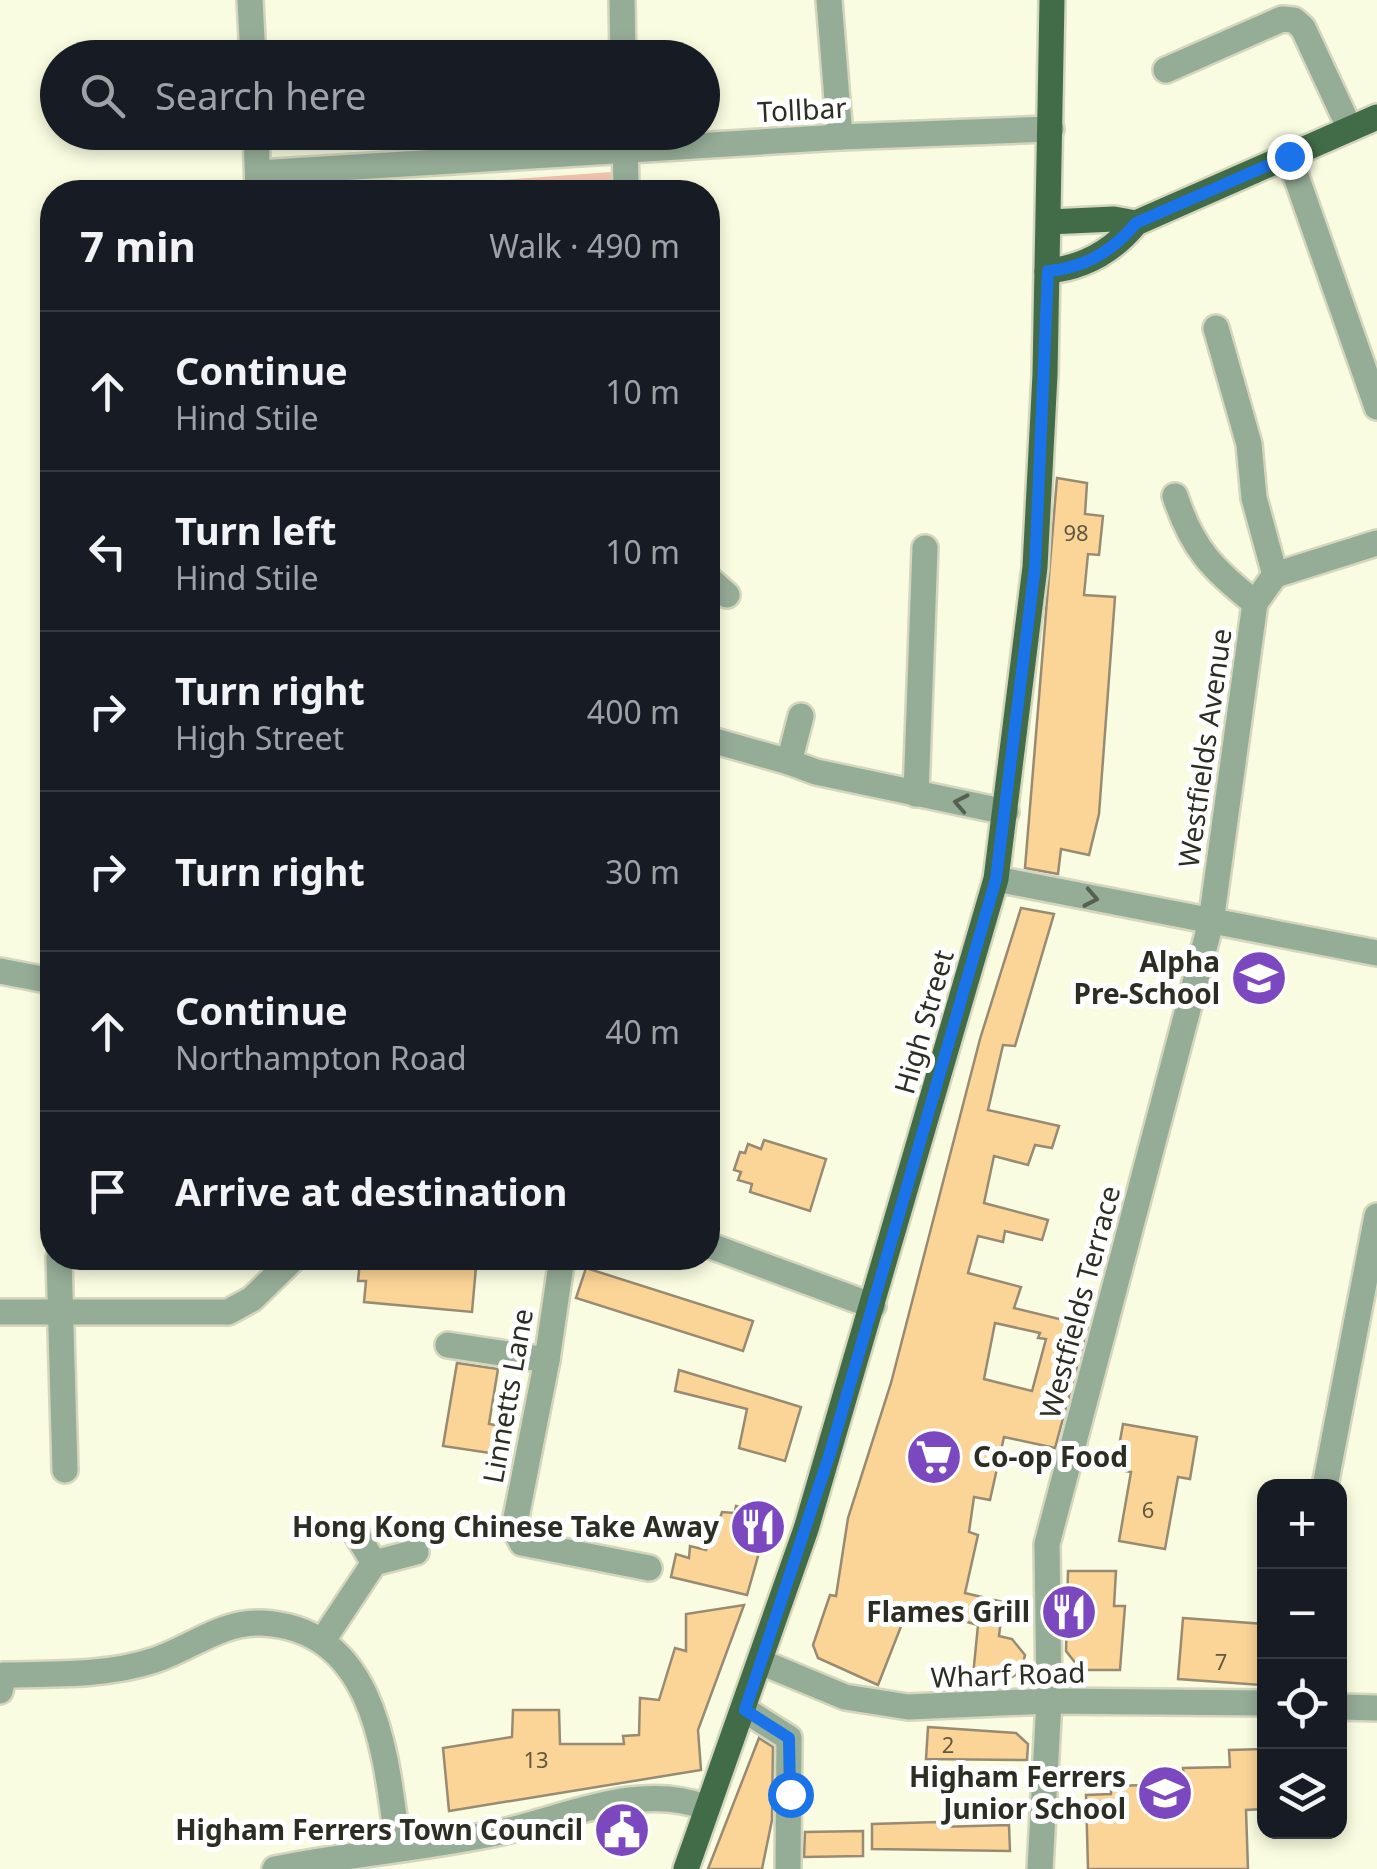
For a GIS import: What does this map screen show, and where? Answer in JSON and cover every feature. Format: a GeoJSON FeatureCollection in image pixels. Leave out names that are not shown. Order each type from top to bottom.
{"type":"FeatureCollection","features":[{"type":"Feature","properties":{"kind":"main road","name":"High Street"},"geometry":{"type":"LineString","coordinates":[[686,1869],[761,1662],[873,1306],[996,879],[1035,567],[1048,271],[1052,0]]}},
{"type":"Feature","properties":{"kind":"main road"},"geometry":{"type":"LineString","coordinates":[[1048,271],[1067,270],[1107,252],[1136,223],[1377,117]]}},
{"type":"Feature","properties":{"kind":"main road"},"geometry":{"type":"LineString","coordinates":[[1049,222],[1114,219],[1136,223]]}},
{"type":"Feature","properties":{"kind":"street"},"geometry":{"type":"LineString","coordinates":[[250,0],[251,40]]}},
{"type":"Feature","properties":{"kind":"street"},"geometry":{"type":"LineString","coordinates":[[622,0],[623,40]]}},
{"type":"Feature","properties":{"kind":"street"},"geometry":{"type":"LineString","coordinates":[[829,0],[840,137]]}},
{"type":"Feature","properties":{"kind":"street"},"geometry":{"type":"LineString","coordinates":[[1166,70],[1282,19],[1294,20],[1303,28],[1350,128]]}},
{"type":"Feature","properties":{"kind":"street","name":"Tollbar"},"geometry":{"type":"LineString","coordinates":[[720,139],[1051,129]]}},
{"type":"Feature","properties":{"kind":"street"},"geometry":{"type":"LineString","coordinates":[[257,150],[258,180]]}},
{"type":"Feature","properties":{"kind":"street","name":"Tollbar"},"geometry":{"type":"LineString","coordinates":[[284,180],[546,150]]}},
{"type":"Feature","properties":{"kind":"street"},"geometry":{"type":"LineString","coordinates":[[625,150],[626,180]]}},
{"type":"Feature","properties":{"kind":"street"},"geometry":{"type":"LineString","coordinates":[[1289,156],[1377,408]]}},
{"type":"Feature","properties":{"kind":"street"},"geometry":{"type":"LineString","coordinates":[[1216,328],[1249,444],[1254,498],[1275,575],[1377,543]]}},
{"type":"Feature","properties":{"kind":"street"},"geometry":{"type":"LineString","coordinates":[[1175,496],[1186,531],[1203,557],[1255,603]]}},
{"type":"Feature","properties":{"kind":"street"},"geometry":{"type":"LineString","coordinates":[[916,794],[924,548]]}},
{"type":"Feature","properties":{"kind":"street","name":"Westfields Avenue"},"geometry":{"type":"LineString","coordinates":[[1212,922],[1255,603],[1275,575]]}},
{"type":"Feature","properties":{"kind":"street"},"geometry":{"type":"LineString","coordinates":[[720,589],[727,595]]}},
{"type":"Feature","properties":{"kind":"street"},"geometry":{"type":"LineString","coordinates":[[789,762],[801,716]]}},
{"type":"Feature","properties":{"kind":"street"},"geometry":{"type":"LineString","coordinates":[[720,742],[916,794],[1006,812]]}},
{"type":"Feature","properties":{"kind":"street"},"geometry":{"type":"LineString","coordinates":[[996,879],[1377,952]]}},
{"type":"Feature","properties":{"kind":"street","name":"Westfields Terrace"},"geometry":{"type":"LineString","coordinates":[[1040,1869],[1049,1702],[1047,1544],[1212,922]]}},
{"type":"Feature","properties":{"kind":"street"},"geometry":{"type":"LineString","coordinates":[[0,972],[40,979]]}},
{"type":"Feature","properties":{"kind":"street"},"geometry":{"type":"LineString","coordinates":[[1326,1479],[1377,1216]]}},
{"type":"Feature","properties":{"kind":"street"},"geometry":{"type":"LineString","coordinates":[[720,1249],[873,1306]]}},
{"type":"Feature","properties":{"kind":"street"},"geometry":{"type":"LineString","coordinates":[[59,1270],[65,1470]]}},
{"type":"Feature","properties":{"kind":"street"},"geometry":{"type":"LineString","coordinates":[[0,1312],[228,1312],[252,1299],[282,1270]]}},
{"type":"Feature","properties":{"kind":"street","name":"Linnetts Lane"},"geometry":{"type":"LineString","coordinates":[[560,1270],[514,1528],[522,1543],[649,1568]]}},
{"type":"Feature","properties":{"kind":"street"},"geometry":{"type":"LineString","coordinates":[[448,1345],[547,1360]]}},
{"type":"Feature","properties":{"kind":"street"},"geometry":{"type":"LineString","coordinates":[[357,1535],[374,1563]]}},
{"type":"Feature","properties":{"kind":"street"},"geometry":{"type":"LineString","coordinates":[[323,1640],[374,1563],[416,1552]]}},
{"type":"Feature","properties":{"kind":"street"},"geometry":{"type":"LineString","coordinates":[[0,1690],[4,1675],[90,1674],[156,1660],[215,1631],[262,1623],[323,1640],[365,1688],[386,1752],[398,1847]]}},
{"type":"Feature","properties":{"kind":"street","name":"Wharf Road"},"geometry":{"type":"LineString","coordinates":[[761,1662],[876,1705],[939,1708],[1049,1702],[1257,1704]]}},
{"type":"Feature","properties":{"kind":"street"},"geometry":{"type":"LineString","coordinates":[[1347,1706],[1377,1708]]}},
{"type":"Feature","properties":{"kind":"street"},"geometry":{"type":"LineString","coordinates":[[745,1710],[789,1738],[788,1869]]}},
{"type":"Feature","properties":{"kind":"street"},"geometry":{"type":"LineString","coordinates":[[275,1869],[510,1830],[566,1812],[646,1800],[686,1800],[705,1808]]}},
{"type":"Feature","properties":{"kind":"shaded area"},"geometry":{"type":"Polygon","coordinates":[[[611,172],[611,180],[500,180],[611,172]]]}},
{"type":"Feature","properties":{"kind":"building"},"geometry":{"type":"Polygon","coordinates":[[[1057,478],[1087,483],[1085,514],[1103,516],[1099,555],[1088,554],[1084,595],[1115,597],[1099,814],[1089,855],[1061,849],[1058,874],[1025,868],[1057,478]]]}},
{"type":"Feature","properties":{"kind":"building"},"geometry":{"type":"Polygon","coordinates":[[[1021,908],[1054,914],[1015,1046],[1003,1045],[988,1110],[1059,1126],[1052,1148],[1035,1145],[1028,1165],[994,1156],[984,1203],[1048,1220],[1042,1240],[1005,1231],[1003,1242],[978,1236],[968,1273],[1021,1287],[1014,1308],[1088,1326],[1055,1448],[1004,1437],[990,1500],[974,1497],[969,1532],[978,1535],[965,1593],[1003,1602],[999,1636],[1012,1639],[1025,1655],[1021,1672],[1001,1683],[972,1686],[978,1625],[909,1606],[878,1685],[818,1658],[813,1645],[830,1595],[836,1596],[848,1518],[891,1383],[980,1039],[1021,908]],[[995,1323],[984,1379],[1032,1391],[1046,1339],[1038,1338],[1040,1333],[995,1323]]]}},
{"type":"Feature","properties":{"kind":"building"},"geometry":{"type":"Polygon","coordinates":[[[764,1140],[826,1159],[810,1211],[750,1192],[752,1184],[738,1180],[741,1172],[734,1170],[740,1152],[745,1153],[748,1144],[761,1149],[764,1140]]]}},
{"type":"Feature","properties":{"kind":"building"},"geometry":{"type":"Polygon","coordinates":[[[359,1270],[476,1270],[472,1312],[364,1302],[366,1281],[358,1281],[359,1270]]]}},
{"type":"Feature","properties":{"kind":"building"},"geometry":{"type":"Polygon","coordinates":[[[585,1270],[592,1270],[753,1321],[743,1351],[576,1298],[585,1270]]]}},
{"type":"Feature","properties":{"kind":"building"},"geometry":{"type":"Polygon","coordinates":[[[457,1363],[498,1369],[489,1424],[514,1428],[510,1456],[443,1446],[457,1363]]]}},
{"type":"Feature","properties":{"kind":"building"},"geometry":{"type":"Polygon","coordinates":[[[679,1370],[801,1407],[785,1461],[739,1448],[747,1409],[675,1391],[679,1370]]]}},
{"type":"Feature","properties":{"kind":"building"},"geometry":{"type":"Polygon","coordinates":[[[1123,1424],[1197,1437],[1190,1479],[1178,1477],[1165,1549],[1119,1541],[1131,1472],[1115,1469],[1123,1424]]]}},
{"type":"Feature","properties":{"kind":"building"},"geometry":{"type":"Polygon","coordinates":[[[736,1506],[770,1514],[747,1595],[671,1577],[676,1554],[689,1558],[690,1546],[706,1550],[712,1526],[717,1527],[722,1512],[735,1513],[736,1506]]]}},
{"type":"Feature","properties":{"kind":"building"},"geometry":{"type":"Polygon","coordinates":[[[1068,1571],[1116,1571],[1114,1606],[1125,1606],[1120,1670],[1081,1670],[1066,1651],[1068,1571]]]}},
{"type":"Feature","properties":{"kind":"building"},"geometry":{"type":"Polygon","coordinates":[[[744,1605],[698,1730],[701,1770],[449,1811],[443,1748],[512,1737],[513,1710],[559,1710],[560,1744],[624,1744],[623,1736],[639,1735],[640,1698],[659,1700],[675,1648],[686,1651],[686,1614],[744,1605]]]}},
{"type":"Feature","properties":{"kind":"building"},"geometry":{"type":"Polygon","coordinates":[[[1183,1618],[1257,1623],[1257,1685],[1178,1679],[1183,1618]]]}},
{"type":"Feature","properties":{"kind":"building"},"geometry":{"type":"Polygon","coordinates":[[[928,1727],[1016,1733],[1028,1744],[1027,1760],[926,1759],[928,1727]]]}},
{"type":"Feature","properties":{"kind":"building"},"geometry":{"type":"Polygon","coordinates":[[[759,1738],[773,1747],[772,1820],[762,1869],[708,1869],[759,1738]]]}},
{"type":"Feature","properties":{"kind":"building"},"geometry":{"type":"Polygon","coordinates":[[[1257,1749],[1257,1809],[1246,1810],[1248,1869],[1088,1869],[1086,1795],[1111,1794],[1111,1786],[1184,1784],[1183,1768],[1230,1767],[1229,1750],[1257,1749]]]}},
{"type":"Feature","properties":{"kind":"building","name":"Higham Ferrers Town Council"},"geometry":{"type":"Polygon","coordinates":[[[642,1817],[645,1838],[602,1844],[599,1823],[642,1817]]]}},
{"type":"Feature","properties":{"kind":"building"},"geometry":{"type":"Polygon","coordinates":[[[938,1822],[938,1827],[1009,1825],[1010,1851],[872,1849],[872,1824],[938,1822]]]}},
{"type":"Feature","properties":{"kind":"building"},"geometry":{"type":"Polygon","coordinates":[[[863,1831],[863,1856],[804,1857],[805,1832],[863,1831]]]}},
{"type":"Feature","properties":{"kind":"place","name":"Alpha Pre-School"},"geometry":{"type":"Point","coordinates":[1259,978]}},
{"type":"Feature","properties":{"kind":"place","name":"Co-op Food"},"geometry":{"type":"Point","coordinates":[934,1457]}},
{"type":"Feature","properties":{"kind":"place","name":"Hong Kong Chinese Take Away"},"geometry":{"type":"Point","coordinates":[758,1527]}},
{"type":"Feature","properties":{"kind":"place","name":"Flames Grill"},"geometry":{"type":"Point","coordinates":[1069,1612]}},
{"type":"Feature","properties":{"kind":"place","name":"Higham Ferrers Junior School"},"geometry":{"type":"Point","coordinates":[1165,1793]}},
{"type":"Feature","properties":{"kind":"place","name":"Higham Ferrers Town Council"},"geometry":{"type":"Point","coordinates":[622,1830]}},
{"type":"Feature","properties":{"kind":"route"},"geometry":{"type":"LineString","coordinates":[[790,1794],[789,1738],[745,1710],[830,1453],[996,879],[1035,567],[1048,271],[1067,270],[1107,252],[1136,223],[1289,156]]}}]}
